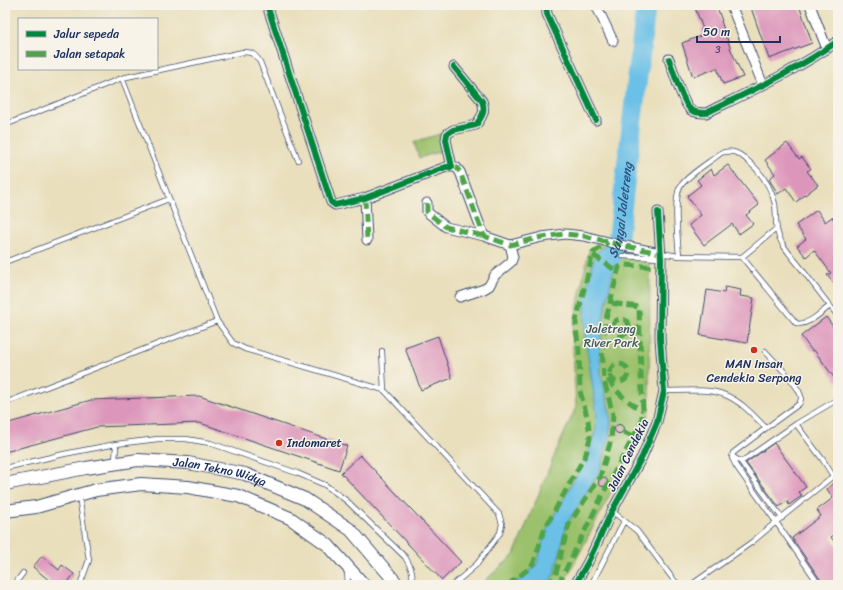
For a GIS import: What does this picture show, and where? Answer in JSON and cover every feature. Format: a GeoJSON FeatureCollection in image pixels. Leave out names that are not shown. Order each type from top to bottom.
{"type":"FeatureCollection","features":[{"type":"Feature","properties":{"kind":"main road","name":"Jalan Tekno Widya"},"geometry":{"type":"LineString","coordinates":[[5,484],[138,460],[188,463],[245,474],[305,499],[350,530],[398,585]]}},
{"type":"Feature","properties":{"kind":"main road","name":"Jalan Tekno Widya"},"geometry":{"type":"LineString","coordinates":[[5,511],[36,507],[96,490],[141,484],[188,487],[238,496],[290,518],[328,545],[364,585]]}},
{"type":"Feature","properties":{"kind":"street"},"geometry":{"type":"LineString","coordinates":[[267,5],[331,202],[340,204],[365,198],[446,167],[456,167],[460,172],[484,236]]}},
{"type":"Feature","properties":{"kind":"street"},"geometry":{"type":"LineString","coordinates":[[546,5],[547,14],[596,120]]}},
{"type":"Feature","properties":{"kind":"street"},"geometry":{"type":"LineString","coordinates":[[596,5],[613,41]]}},
{"type":"Feature","properties":{"kind":"street"},"geometry":{"type":"LineString","coordinates":[[731,5],[763,85]]}},
{"type":"Feature","properties":{"kind":"street"},"geometry":{"type":"LineString","coordinates":[[810,5],[827,49]]}},
{"type":"Feature","properties":{"kind":"street"},"geometry":{"type":"LineString","coordinates":[[668,59],[685,103],[690,109],[706,114],[763,85],[827,49],[838,41]]}},
{"type":"Feature","properties":{"kind":"street"},"geometry":{"type":"LineString","coordinates":[[452,167],[446,140],[447,134],[454,130],[476,125],[482,117],[484,108],[482,101],[454,67]]}},
{"type":"Feature","properties":{"kind":"street"},"geometry":{"type":"LineString","coordinates":[[365,198],[368,240]]}},
{"type":"Feature","properties":{"kind":"street"},"geometry":{"type":"LineString","coordinates":[[427,203],[427,212],[446,227],[484,236],[510,245],[542,237],[565,234],[584,236],[660,255]]}},
{"type":"Feature","properties":{"kind":"street","name":"Jalan Cendekia"},"geometry":{"type":"LineString","coordinates":[[575,585],[588,562],[612,511],[642,457],[657,422],[664,391],[660,338],[660,255],[658,212]]}},
{"type":"Feature","properties":{"kind":"street"},"geometry":{"type":"LineString","coordinates":[[460,297],[489,286],[495,275],[511,262],[513,257],[510,245]]}},
{"type":"Feature","properties":{"kind":"lane"},"geometry":{"type":"LineString","coordinates":[[5,125],[122,78],[243,52],[250,52],[256,55],[260,62],[298,160]]}},
{"type":"Feature","properties":{"kind":"lane"},"geometry":{"type":"LineString","coordinates":[[122,78],[217,321],[233,344],[245,349],[384,390],[500,514],[502,524],[500,533],[476,564],[453,585]]}},
{"type":"Feature","properties":{"kind":"lane"},"geometry":{"type":"LineString","coordinates":[[679,256],[677,201],[679,189],[685,181],[720,153],[733,151],[740,154],[763,178],[770,190],[775,204],[776,229],[782,244],[838,316]]}},
{"type":"Feature","properties":{"kind":"lane"},"geometry":{"type":"LineString","coordinates":[[5,262],[169,199]]}},
{"type":"Feature","properties":{"kind":"lane"},"geometry":{"type":"LineString","coordinates":[[622,256],[660,255],[742,257],[776,229]]}},
{"type":"Feature","properties":{"kind":"lane"},"geometry":{"type":"LineString","coordinates":[[742,257],[796,323],[805,323],[830,306]]}},
{"type":"Feature","properties":{"kind":"lane"},"geometry":{"type":"LineString","coordinates":[[5,403],[217,321]]}},
{"type":"Feature","properties":{"kind":"lane"},"geometry":{"type":"LineString","coordinates":[[382,351],[384,390]]}},
{"type":"Feature","properties":{"kind":"lane"},"geometry":{"type":"LineString","coordinates":[[765,351],[794,384],[800,392],[802,398],[799,404],[733,453],[732,458],[743,477],[816,580]]}},
{"type":"Feature","properties":{"kind":"lane"},"geometry":{"type":"LineString","coordinates":[[664,391],[694,391],[724,394],[752,414],[766,428]]}},
{"type":"Feature","properties":{"kind":"lane"},"geometry":{"type":"LineString","coordinates":[[741,462],[796,424],[838,399]]}},
{"type":"Feature","properties":{"kind":"lane"},"geometry":{"type":"LineString","coordinates":[[691,585],[752,542],[836,474],[823,460],[796,424]]}},
{"type":"Feature","properties":{"kind":"lane"},"geometry":{"type":"LineString","coordinates":[[5,468],[64,454],[116,444],[158,439],[186,439],[202,442],[297,473],[325,485],[347,501],[406,557],[411,566],[413,575],[410,585]]}},
{"type":"Feature","properties":{"kind":"lane"},"geometry":{"type":"LineString","coordinates":[[115,464],[116,444]]}},
{"type":"Feature","properties":{"kind":"lane"},"geometry":{"type":"LineString","coordinates":[[732,458],[735,458],[741,462],[782,518]]}},
{"type":"Feature","properties":{"kind":"lane"},"geometry":{"type":"LineString","coordinates":[[78,495],[89,560],[80,585]]}},
{"type":"Feature","properties":{"kind":"lane"},"geometry":{"type":"LineString","coordinates":[[612,511],[637,531],[679,585]]}},
{"type":"Feature","properties":{"kind":"lane"},"geometry":{"type":"LineString","coordinates":[[591,585],[624,521]]}},
{"type":"Feature","properties":{"kind":"lane"},"geometry":{"type":"LineString","coordinates":[[346,565],[348,585]]}},
{"type":"Feature","properties":{"kind":"lane"},"geometry":{"type":"LineString","coordinates":[[14,585],[23,573]]}},
{"type":"Feature","properties":{"kind":"green space"},"geometry":{"type":"Polygon","coordinates":[[[440,134],[445,150],[419,158],[414,142],[440,134]]]}},
{"type":"Feature","properties":{"kind":"green space","name":"Jaletreng River Park"},"geometry":{"type":"Polygon","coordinates":[[[600,243],[650,255],[649,410],[646,425],[563,585],[480,585],[514,555],[555,454],[576,407],[572,332],[589,250],[600,243]]]}},
{"type":"Feature","properties":{"kind":"water"},"geometry":{"type":"Polygon","coordinates":[[[613,240],[624,243],[617,261],[615,262],[602,325],[600,349],[601,374],[611,424],[609,439],[600,471],[567,524],[555,572],[552,578],[544,585],[512,585],[534,568],[537,563],[545,533],[588,454],[596,429],[597,415],[585,336],[585,297],[595,254],[613,240]]]}},
{"type":"Feature","properties":{"kind":"building"},"geometry":{"type":"Polygon","coordinates":[[[694,5],[714,5],[715,8],[717,7],[731,50],[743,77],[723,84],[717,68],[693,77],[682,43],[703,35],[701,29],[703,29],[694,5]]]}},
{"type":"Feature","properties":{"kind":"building"},"geometry":{"type":"Polygon","coordinates":[[[750,5],[797,5],[800,8],[812,43],[769,59],[750,5]]]}},
{"type":"Feature","properties":{"kind":"building"},"geometry":{"type":"Polygon","coordinates":[[[787,143],[799,159],[802,157],[811,169],[807,171],[818,185],[796,202],[786,188],[778,194],[769,179],[775,174],[765,160],[787,143]]]}},
{"type":"Feature","properties":{"kind":"building"},"geometry":{"type":"Polygon","coordinates":[[[728,165],[759,205],[746,215],[753,224],[739,234],[732,224],[704,245],[689,225],[701,215],[687,196],[701,185],[697,180],[711,169],[714,175],[728,165]]]}},
{"type":"Feature","properties":{"kind":"building"},"geometry":{"type":"Polygon","coordinates":[[[817,210],[825,222],[832,217],[838,225],[838,289],[827,275],[831,273],[814,250],[806,257],[797,246],[806,239],[796,225],[817,210]]]}},
{"type":"Feature","properties":{"kind":"building"},"geometry":{"type":"Polygon","coordinates":[[[725,287],[741,290],[740,296],[754,298],[747,343],[700,335],[707,290],[724,293],[725,287]]]}},
{"type":"Feature","properties":{"kind":"building"},"geometry":{"type":"Polygon","coordinates":[[[826,317],[838,333],[838,383],[814,350],[812,351],[801,336],[826,317]]]}},
{"type":"Feature","properties":{"kind":"building"},"geometry":{"type":"Polygon","coordinates":[[[438,336],[452,378],[421,390],[405,348],[438,336]]]}},
{"type":"Feature","properties":{"kind":"building"},"geometry":{"type":"Polygon","coordinates":[[[199,396],[347,446],[339,470],[200,423],[97,427],[5,452],[5,424],[91,400],[199,396]]]}},
{"type":"Feature","properties":{"kind":"building"},"geometry":{"type":"Polygon","coordinates":[[[619,424],[624,429],[619,434],[614,429],[619,424]]]}},
{"type":"Feature","properties":{"kind":"building"},"geometry":{"type":"Polygon","coordinates":[[[774,443],[806,487],[799,492],[802,496],[789,505],[787,501],[779,507],[746,463],[774,443]]]}},
{"type":"Feature","properties":{"kind":"building"},"geometry":{"type":"Polygon","coordinates":[[[360,455],[461,562],[442,580],[341,473],[360,455]]]}},
{"type":"Feature","properties":{"kind":"building"},"geometry":{"type":"Polygon","coordinates":[[[603,477],[608,482],[603,487],[598,482],[603,477]]]}},
{"type":"Feature","properties":{"kind":"building"},"geometry":{"type":"Polygon","coordinates":[[[838,480],[838,532],[831,537],[838,547],[838,585],[824,585],[792,538],[821,516],[817,510],[833,498],[827,489],[838,480]]]}},
{"type":"Feature","properties":{"kind":"building"},"geometry":{"type":"Polygon","coordinates":[[[42,556],[59,570],[62,565],[74,574],[66,585],[47,585],[50,581],[33,567],[42,556]]]}},
{"type":"Feature","properties":{"kind":"waterway","name":"Sungai Jaletreng"},"geometry":{"type":"LineString","coordinates":[[608,264],[618,240],[646,5]]}},
{"type":"Feature","properties":{"kind":"marked path"},"geometry":{"type":"LineString","coordinates":[[452,167],[456,167],[460,172],[484,236],[510,245],[542,237],[565,234],[584,236],[660,253]]}},
{"type":"Feature","properties":{"kind":"marked path"},"geometry":{"type":"LineString","coordinates":[[365,198],[367,240]]}},
{"type":"Feature","properties":{"kind":"marked path"},"geometry":{"type":"LineString","coordinates":[[427,203],[427,212],[446,227],[484,236]]}},
{"type":"Feature","properties":{"kind":"marked path"},"geometry":{"type":"LineString","coordinates":[[508,585],[531,567],[534,562],[544,530],[586,454],[590,438],[588,420],[580,391],[579,351],[576,321],[593,253],[608,242]]}},
{"type":"Feature","properties":{"kind":"marked path"},"geometry":{"type":"LineString","coordinates":[[593,255],[618,272]]}},
{"type":"Feature","properties":{"kind":"marked path"},"geometry":{"type":"LineString","coordinates":[[546,585],[555,577],[569,524],[600,477],[611,440],[613,415],[604,380],[602,349],[606,319],[619,267],[624,265],[660,267]]}},
{"type":"Feature","properties":{"kind":"marked path"},"geometry":{"type":"LineString","coordinates":[[558,585],[606,488],[641,423],[643,410],[639,307],[610,303]]}},
{"type":"Feature","properties":{"kind":"marked path"},"geometry":{"type":"LineString","coordinates":[[618,319],[624,319],[629,324],[629,327],[627,333],[624,335],[618,335],[613,330],[613,324],[618,319]]}},
{"type":"Feature","properties":{"kind":"marked path"},"geometry":{"type":"LineString","coordinates":[[619,364],[625,367],[628,373],[625,379],[619,382],[613,379],[610,373],[613,367],[619,364]]}},
{"type":"Feature","properties":{"kind":"marked path"},"geometry":{"type":"LineString","coordinates":[[608,379],[623,397],[643,410]]}},
{"type":"Feature","properties":{"kind":"marked path"},"geometry":{"type":"LineString","coordinates":[[623,432],[634,436]]}},
{"type":"Feature","properties":{"kind":"cycle path"},"geometry":{"type":"LineString","coordinates":[[267,5],[331,202],[335,205],[365,198],[446,167],[452,167],[446,140],[447,134],[453,130],[476,125],[482,116],[484,108],[482,101],[454,67]]}},
{"type":"Feature","properties":{"kind":"cycle path"},"geometry":{"type":"LineString","coordinates":[[546,5],[547,14],[596,120]]}},
{"type":"Feature","properties":{"kind":"cycle path"},"geometry":{"type":"LineString","coordinates":[[669,59],[688,107],[694,112],[706,113],[790,71],[838,41]]}},
{"type":"Feature","properties":{"kind":"cycle path"},"geometry":{"type":"LineString","coordinates":[[575,585],[588,562],[612,511],[642,457],[657,422],[664,391],[660,338],[661,258],[658,212]]}},
{"type":"Feature","properties":{"kind":"place","name":"MAN Insan Cendekia Serpong"},"geometry":{"type":"Point","coordinates":[754,350]}},
{"type":"Feature","properties":{"kind":"place","name":"Indomaret"},"geometry":{"type":"Point","coordinates":[279,443]}}]}
